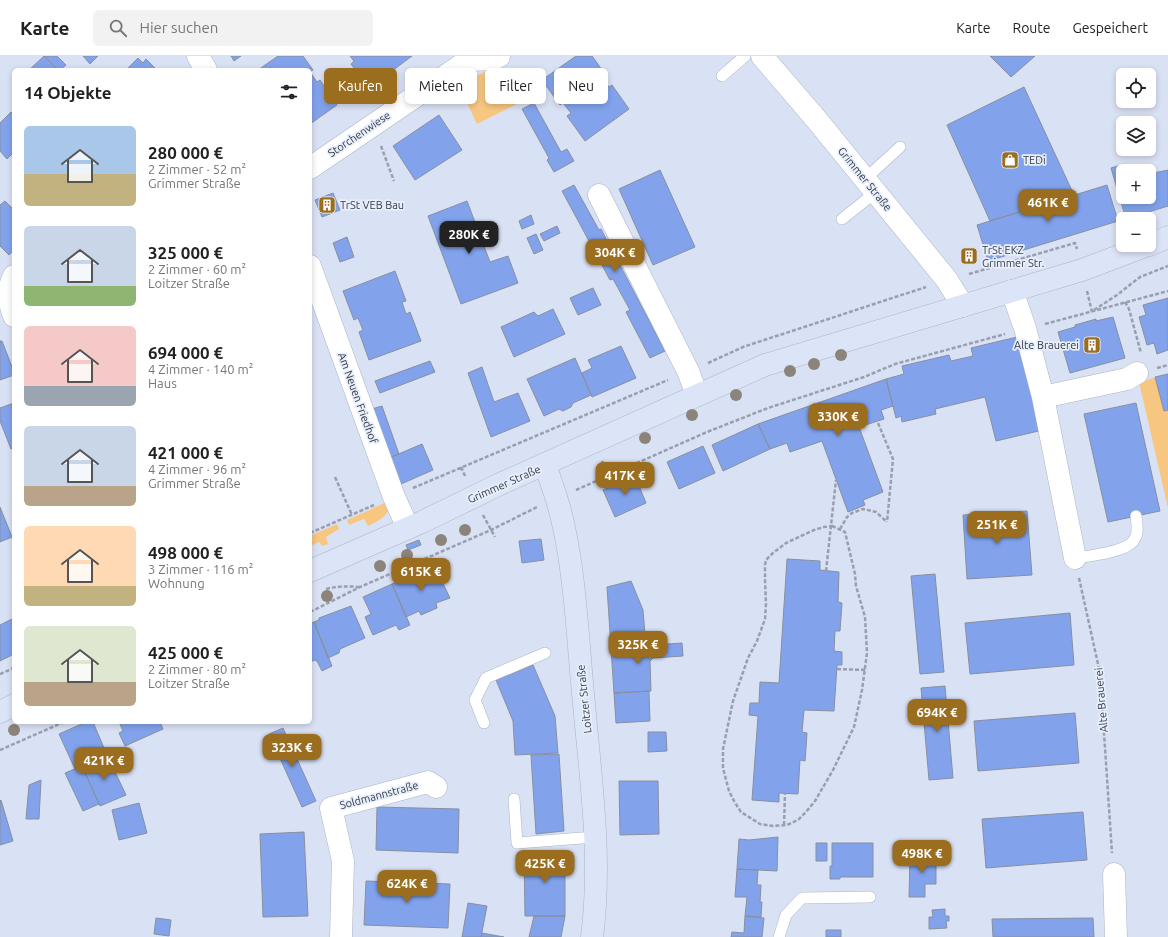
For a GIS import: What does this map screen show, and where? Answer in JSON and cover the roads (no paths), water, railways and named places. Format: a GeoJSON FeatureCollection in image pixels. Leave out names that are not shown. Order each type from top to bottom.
{"type":"FeatureCollection","features":[{"type":"Feature","properties":{"kind":"main road","name":"Grimmer Straße"},"geometry":{"type":"LineString","coordinates":[[1156,242],[1168,237]]}},
{"type":"Feature","properties":{"kind":"main road","name":"Grimmer Straße"},"geometry":{"type":"LineString","coordinates":[[312,570],[408,528],[498,485],[765,365],[1082,270],[1130,252]]}},
{"type":"Feature","properties":{"kind":"main road","name":"Loitzer Straße"},"geometry":{"type":"LineString","coordinates":[[545,465],[563,523],[571,563],[595,837],[596,889],[592,937]]}},
{"type":"Feature","properties":{"kind":"main road"},"geometry":{"type":"LineString","coordinates":[[0,712],[12,706]]}},
{"type":"Feature","properties":{"kind":"street"},"geometry":{"type":"LineString","coordinates":[[198,56],[205,68]]}},
{"type":"Feature","properties":{"kind":"street","name":"Storchenwiese"},"geometry":{"type":"LineString","coordinates":[[312,167],[467,58],[494,59],[499,56]]}},
{"type":"Feature","properties":{"kind":"street","name":"Grimmer Straße"},"geometry":{"type":"LineString","coordinates":[[762,56],[816,119],[947,280],[963,306]]}},
{"type":"Feature","properties":{"kind":"street"},"geometry":{"type":"LineString","coordinates":[[599,195],[688,371],[697,395]]}},
{"type":"Feature","properties":{"kind":"street","name":"Am Neuen Friedhof"},"geometry":{"type":"LineString","coordinates":[[312,272],[394,497],[408,528]]}},
{"type":"Feature","properties":{"kind":"street"},"geometry":{"type":"LineString","coordinates":[[12,280],[10,284],[10,305],[12,310]]}},
{"type":"Feature","properties":{"kind":"street"},"geometry":{"type":"LineString","coordinates":[[1012,291],[1025,328],[1043,397],[1075,558]]}},
{"type":"Feature","properties":{"kind":"street"},"geometry":{"type":"LineString","coordinates":[[1043,397],[1127,379],[1144,366]]}},
{"type":"Feature","properties":{"kind":"street","name":"Soldmannstraße"},"geometry":{"type":"LineString","coordinates":[[341,937],[343,861],[331,808],[428,782],[436,786]]}},
{"type":"Feature","properties":{"kind":"street"},"geometry":{"type":"LineString","coordinates":[[1114,874],[1116,937]]}},
{"type":"Feature","properties":{"kind":"lane"},"geometry":{"type":"LineString","coordinates":[[722,76],[745,56]]}},
{"type":"Feature","properties":{"kind":"lane"},"geometry":{"type":"LineString","coordinates":[[842,220],[900,147]]}},
{"type":"Feature","properties":{"kind":"lane"},"geometry":{"type":"LineString","coordinates":[[1075,558],[1114,551],[1128,546],[1134,540],[1138,529],[1136,516]]}},
{"type":"Feature","properties":{"kind":"lane"},"geometry":{"type":"LineString","coordinates":[[484,723],[475,700],[486,678],[545,653]]}},
{"type":"Feature","properties":{"kind":"lane"},"geometry":{"type":"LineString","coordinates":[[514,799],[517,843],[595,837]]}},
{"type":"Feature","properties":{"kind":"lane"},"geometry":{"type":"LineString","coordinates":[[779,937],[786,915],[802,898],[870,897]]}},
{"type":"Feature","properties":{"kind":"place","name":"TEDi"},"geometry":{"type":"Point","coordinates":[1010,160]}},
{"type":"Feature","properties":{"kind":"place","name":"TrSt VEB Bau"},"geometry":{"type":"Point","coordinates":[327,205]}},
{"type":"Feature","properties":{"kind":"place","name":"TrSt EKZ Grimmer Str."},"geometry":{"type":"Point","coordinates":[969,256]}},
{"type":"Feature","properties":{"kind":"place","name":"Alte Brauerei"},"geometry":{"type":"Point","coordinates":[1092,345]}}]}
